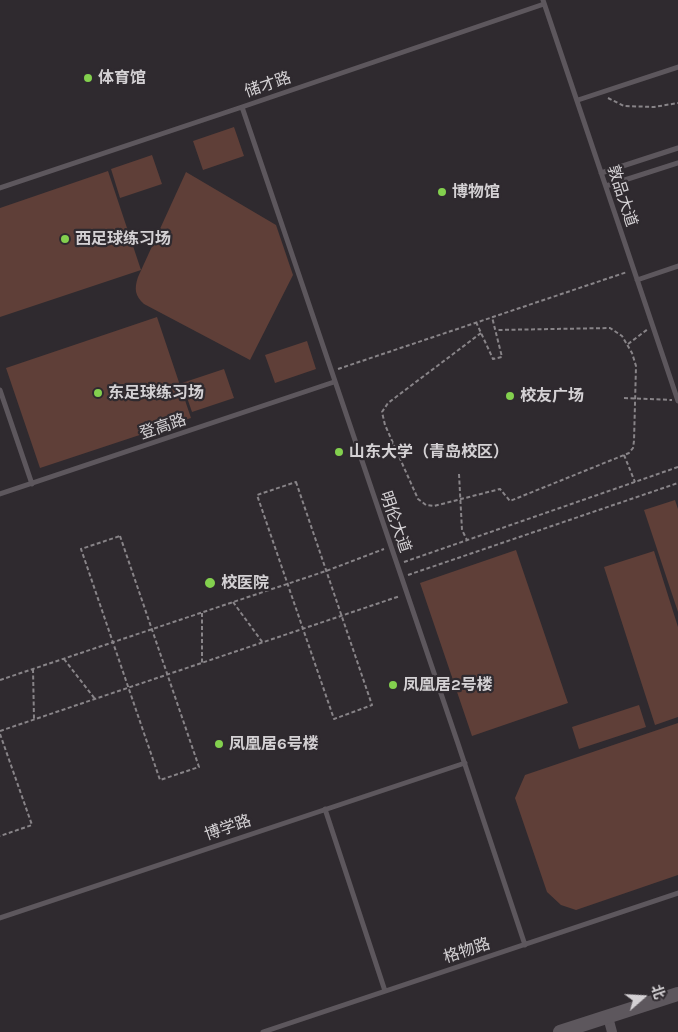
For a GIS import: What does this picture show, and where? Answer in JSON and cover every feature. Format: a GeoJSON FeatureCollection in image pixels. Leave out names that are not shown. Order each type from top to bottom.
{"type":"FeatureCollection","features":[{"type":"Feature","properties":{"kind":"main road"},"geometry":{"type":"LineString","coordinates":[[560,1032],[678,994]]}},
{"type":"Feature","properties":{"kind":"street"},"geometry":{"type":"LineString","coordinates":[[608,1017],[612,1032]]}},
{"type":"Feature","properties":{"kind":"lane","name":"敦品大道"},"geometry":{"type":"LineString","coordinates":[[544,2],[678,400]]}},
{"type":"Feature","properties":{"kind":"lane","name":"储才路"},"geometry":{"type":"LineString","coordinates":[[0,188],[242,108],[544,2]]}},
{"type":"Feature","properties":{"kind":"lane"},"geometry":{"type":"LineString","coordinates":[[578,100],[678,67]]}},
{"type":"Feature","properties":{"kind":"lane","name":"明伦大道"},"geometry":{"type":"LineString","coordinates":[[242,108],[525,945]]}},
{"type":"Feature","properties":{"kind":"lane"},"geometry":{"type":"LineString","coordinates":[[602,173],[678,148]]}},
{"type":"Feature","properties":{"kind":"lane"},"geometry":{"type":"LineString","coordinates":[[606,186],[678,162]]}},
{"type":"Feature","properties":{"kind":"lane"},"geometry":{"type":"LineString","coordinates":[[637,280],[678,266]]}},
{"type":"Feature","properties":{"kind":"lane","name":"登高路"},"geometry":{"type":"LineString","coordinates":[[0,494],[334,382]]}},
{"type":"Feature","properties":{"kind":"lane"},"geometry":{"type":"LineString","coordinates":[[0,390],[32,484]]}},
{"type":"Feature","properties":{"kind":"lane","name":"博学路"},"geometry":{"type":"LineString","coordinates":[[0,918],[465,763]]}},
{"type":"Feature","properties":{"kind":"lane"},"geometry":{"type":"LineString","coordinates":[[325,809],[385,990]]}},
{"type":"Feature","properties":{"kind":"lane","name":"格物路"},"geometry":{"type":"LineString","coordinates":[[263,1032],[678,893]]}},
{"type":"Feature","properties":{"kind":"path"},"geometry":{"type":"LineString","coordinates":[[599,93],[624,106],[654,107],[678,103]]}},
{"type":"Feature","properties":{"kind":"path"},"geometry":{"type":"LineString","coordinates":[[331,372],[634,269]]}},
{"type":"Feature","properties":{"kind":"path"},"geometry":{"type":"LineString","coordinates":[[476,322],[493,359],[502,356],[492,317]]}},
{"type":"Feature","properties":{"kind":"path"},"geometry":{"type":"LineString","coordinates":[[628,344],[653,325]]}},
{"type":"Feature","properties":{"kind":"path"},"geometry":{"type":"LineString","coordinates":[[481,333],[384,407],[382,412],[383,419],[418,499],[422,503],[434,506],[500,489],[510,501],[624,455],[632,448],[636,366],[628,344],[622,336],[610,328],[496,330]]}},
{"type":"Feature","properties":{"kind":"path"},"geometry":{"type":"LineString","coordinates":[[624,398],[678,400]]}},
{"type":"Feature","properties":{"kind":"path"},"geometry":{"type":"LineString","coordinates":[[360,459],[394,444]]}},
{"type":"Feature","properties":{"kind":"path"},"geometry":{"type":"LineString","coordinates":[[624,455],[635,482]]}},
{"type":"Feature","properties":{"kind":"path"},"geometry":{"type":"LineString","coordinates":[[397,564],[678,467]]}},
{"type":"Feature","properties":{"kind":"path"},"geometry":{"type":"LineString","coordinates":[[459,474],[462,530],[466,540]]}},
{"type":"Feature","properties":{"kind":"path"},"geometry":{"type":"LineString","coordinates":[[296,482],[372,705],[334,718],[288,584],[257,495],[296,482]]}},
{"type":"Feature","properties":{"kind":"path"},"geometry":{"type":"LineString","coordinates":[[401,578],[678,483]]}},
{"type":"Feature","properties":{"kind":"path"},"geometry":{"type":"LineString","coordinates":[[120,536],[199,767],[160,780],[113,642],[81,549],[120,536]]}},
{"type":"Feature","properties":{"kind":"path"},"geometry":{"type":"LineString","coordinates":[[0,680],[288,584],[391,547]]}},
{"type":"Feature","properties":{"kind":"path"},"geometry":{"type":"LineString","coordinates":[[0,836],[32,826],[0,733],[407,594]]}},
{"type":"Feature","properties":{"kind":"path"},"geometry":{"type":"LineString","coordinates":[[233,602],[263,643]]}},
{"type":"Feature","properties":{"kind":"path"},"geometry":{"type":"LineString","coordinates":[[202,613],[202,664]]}},
{"type":"Feature","properties":{"kind":"path"},"geometry":{"type":"LineString","coordinates":[[64,659],[96,700]]}},
{"type":"Feature","properties":{"kind":"path"},"geometry":{"type":"LineString","coordinates":[[33,669],[34,720]]}},
{"type":"Feature","properties":{"kind":"shaded area"},"geometry":{"type":"Polygon","coordinates":[[[234,127],[244,156],[203,170],[193,141],[234,127]]]}},
{"type":"Feature","properties":{"kind":"shaded area"},"geometry":{"type":"Polygon","coordinates":[[[152,155],[162,184],[120,198],[111,169],[152,155]]]}},
{"type":"Feature","properties":{"kind":"shaded area","name":"西足球练习场"},"geometry":{"type":"Polygon","coordinates":[[[108,171],[141,270],[0,317],[0,208],[108,171]]]}},
{"type":"Feature","properties":{"kind":"shaded area"},"geometry":{"type":"Polygon","coordinates":[[[186,172],[276,225],[293,275],[250,360],[144,304],[137,295],[136,285],[138,277],[186,172]]]}},
{"type":"Feature","properties":{"kind":"shaded area","name":"东足球练习场"},"geometry":{"type":"Polygon","coordinates":[[[157,317],[191,418],[40,468],[6,368],[157,317]]]}},
{"type":"Feature","properties":{"kind":"shaded area"},"geometry":{"type":"Polygon","coordinates":[[[307,341],[316,369],[275,383],[265,355],[307,341]]]}},
{"type":"Feature","properties":{"kind":"shaded area"},"geometry":{"type":"Polygon","coordinates":[[[224,369],[234,398],[192,412],[182,383],[224,369]]]}},
{"type":"Feature","properties":{"kind":"shaded area"},"geometry":{"type":"Polygon","coordinates":[[[675,500],[678,509],[678,612],[644,510],[675,500]]]}},
{"type":"Feature","properties":{"kind":"shaded area"},"geometry":{"type":"Polygon","coordinates":[[[516,550],[568,703],[472,736],[420,583],[516,550]]]}},
{"type":"Feature","properties":{"kind":"shaded area"},"geometry":{"type":"Polygon","coordinates":[[[654,551],[678,627],[678,717],[655,725],[604,567],[654,551]]]}},
{"type":"Feature","properties":{"kind":"shaded area"},"geometry":{"type":"Polygon","coordinates":[[[639,705],[646,727],[579,749],[572,727],[639,705]]]}},
{"type":"Feature","properties":{"kind":"shaded area"},"geometry":{"type":"Polygon","coordinates":[[[678,723],[678,875],[576,910],[561,905],[547,892],[515,798],[525,775],[678,723]]]}},
{"type":"Feature","properties":{"kind":"place","name":"体育馆"},"geometry":{"type":"Point","coordinates":[88,78]}},
{"type":"Feature","properties":{"kind":"place","name":"博物馆"},"geometry":{"type":"Point","coordinates":[442,192]}},
{"type":"Feature","properties":{"kind":"place","name":"西足球练习场"},"geometry":{"type":"Point","coordinates":[65,239]}},
{"type":"Feature","properties":{"kind":"place","name":"东足球练习场"},"geometry":{"type":"Point","coordinates":[98,393]}},
{"type":"Feature","properties":{"kind":"place","name":"校友广场"},"geometry":{"type":"Point","coordinates":[510,396]}},
{"type":"Feature","properties":{"kind":"place","name":"山东大学（青岛校区）"},"geometry":{"type":"Point","coordinates":[339,452]}},
{"type":"Feature","properties":{"kind":"place","name":"校医院"},"geometry":{"type":"Point","coordinates":[210,583]}},
{"type":"Feature","properties":{"kind":"place","name":"凤凰居2号楼"},"geometry":{"type":"Point","coordinates":[393,685]}},
{"type":"Feature","properties":{"kind":"place","name":"凤凰居6号楼"},"geometry":{"type":"Point","coordinates":[219,744]}}]}
